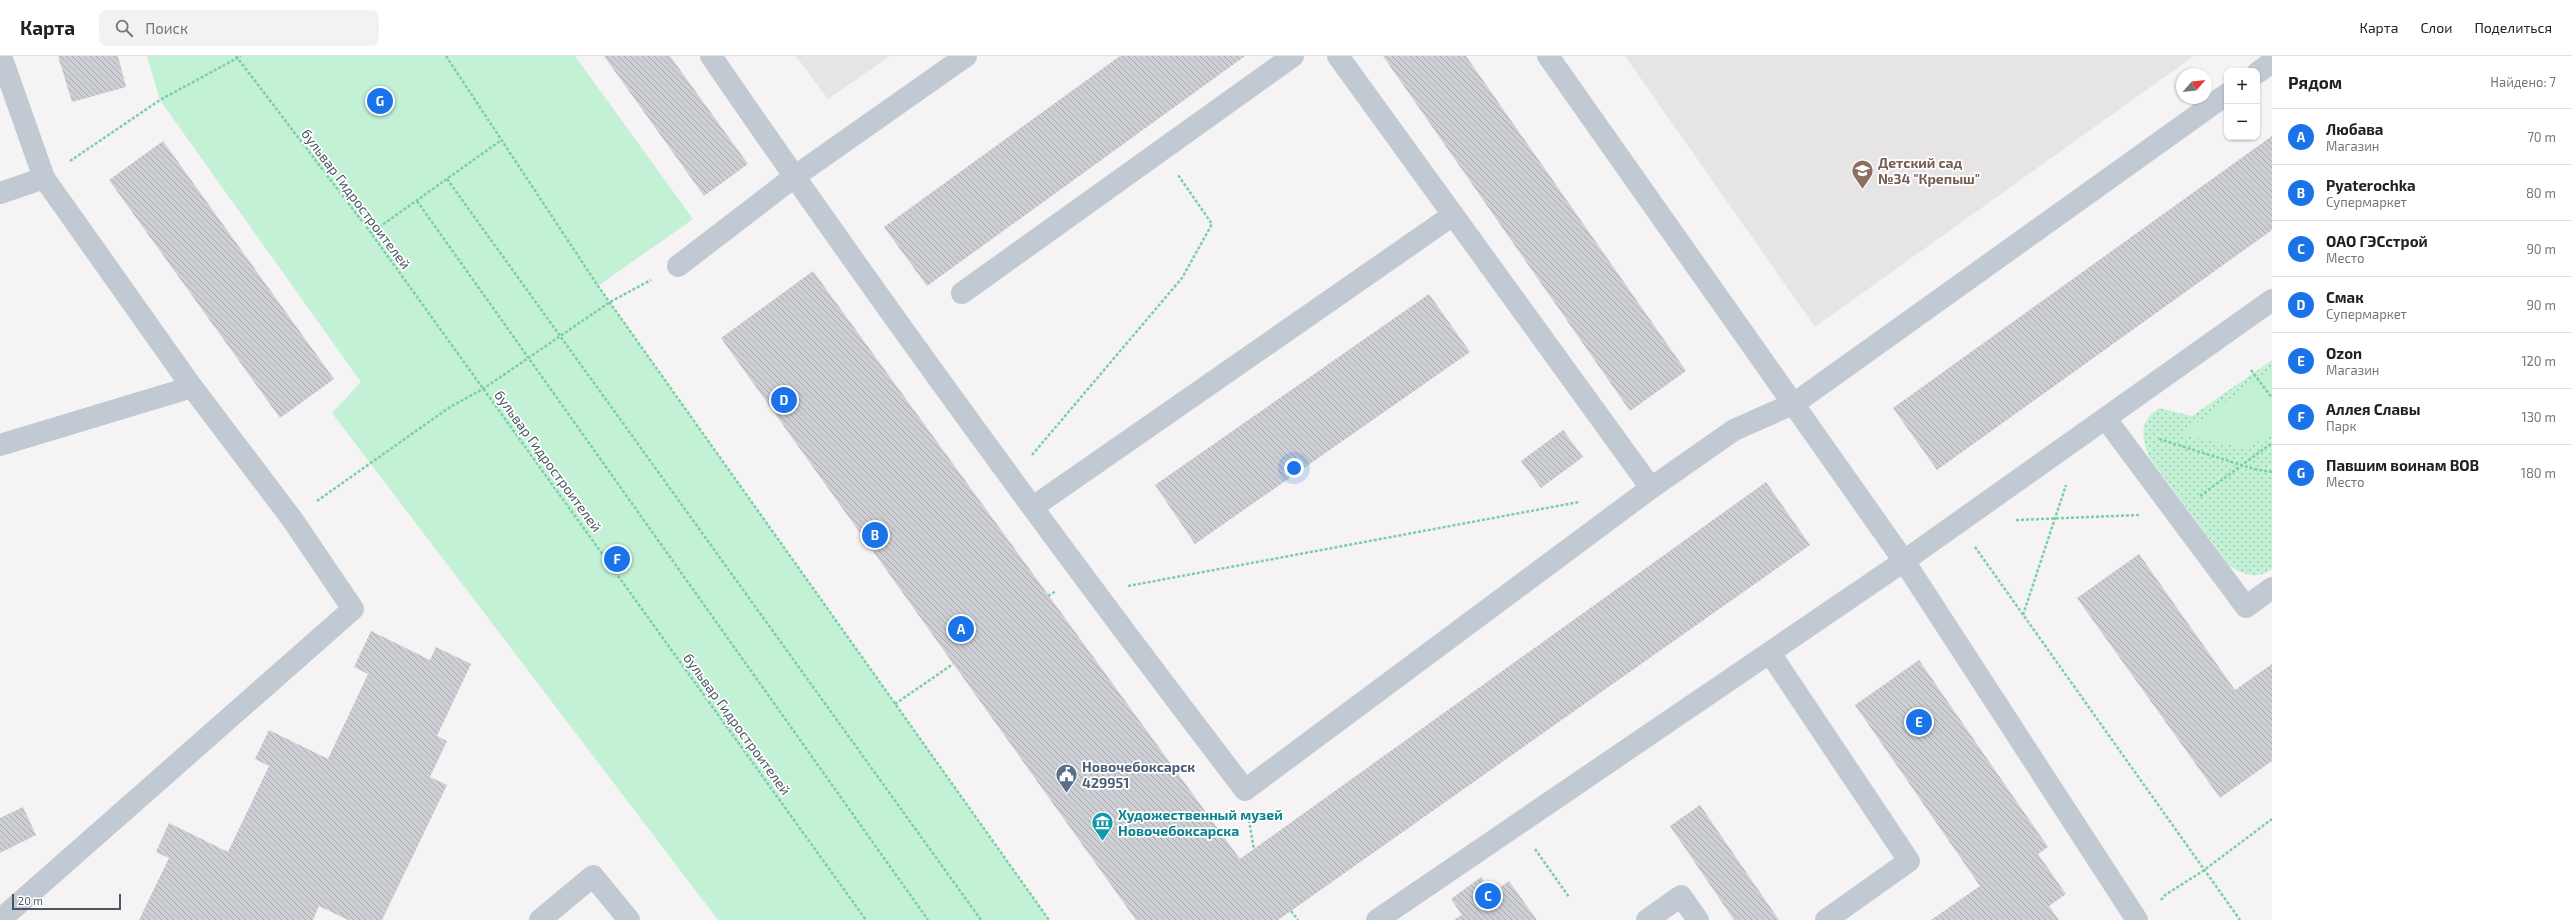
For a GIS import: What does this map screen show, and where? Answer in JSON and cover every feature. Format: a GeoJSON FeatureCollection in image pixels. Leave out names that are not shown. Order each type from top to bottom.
{"type":"FeatureCollection","features":[{"type":"Feature","properties":{"kind":"lane"},"geometry":{"type":"LineString","coordinates":[[0,920],[353,609],[292,519],[192,387],[44,178],[1,56]]}},
{"type":"Feature","properties":{"kind":"lane"},"geometry":{"type":"LineString","coordinates":[[711,56],[794,177],[1094,592],[1245,790],[1651,488],[1734,430],[1795,403],[2224,96]]}},
{"type":"Feature","properties":{"kind":"lane"},"geometry":{"type":"LineString","coordinates":[[678,266],[794,177],[966,56]]}},
{"type":"Feature","properties":{"kind":"lane"},"geometry":{"type":"LineString","coordinates":[[962,293],[1293,56]]}},
{"type":"Feature","properties":{"kind":"lane"},"geometry":{"type":"LineString","coordinates":[[1338,56],[1651,488]]}},
{"type":"Feature","properties":{"kind":"lane"},"geometry":{"type":"LineString","coordinates":[[1548,56],[1795,403],[1904,561],[2137,920]]}},
{"type":"Feature","properties":{"kind":"lane"},"geometry":{"type":"LineString","coordinates":[[2260,71],[2272,62]]}},
{"type":"Feature","properties":{"kind":"lane"},"geometry":{"type":"LineString","coordinates":[[0,193],[44,178]]}},
{"type":"Feature","properties":{"kind":"lane"},"geometry":{"type":"LineString","coordinates":[[1033,507],[1453,215]]}},
{"type":"Feature","properties":{"kind":"lane"},"geometry":{"type":"LineString","coordinates":[[1377,920],[1904,561],[2272,300]]}},
{"type":"Feature","properties":{"kind":"lane"},"geometry":{"type":"LineString","coordinates":[[0,445],[192,387]]}},
{"type":"Feature","properties":{"kind":"lane"},"geometry":{"type":"LineString","coordinates":[[2106,418],[2246,608],[2272,588]]}},
{"type":"Feature","properties":{"kind":"lane"},"geometry":{"type":"LineString","coordinates":[[1770,653],[1909,861],[1826,920]]}},
{"type":"Feature","properties":{"kind":"lane"},"geometry":{"type":"LineString","coordinates":[[540,920],[592,876],[629,920]]}},
{"type":"Feature","properties":{"kind":"lane"},"geometry":{"type":"LineString","coordinates":[[1647,920],[1681,896],[1698,920]]}},
{"type":"Feature","properties":{"kind":"path"},"geometry":{"type":"LineString","coordinates":[[44,178],[160,100],[236,57],[241,56]]}},
{"type":"Feature","properties":{"kind":"path"},"geometry":{"type":"LineString","coordinates":[[446,56],[500,140],[610,302],[1048,920]]}},
{"type":"Feature","properties":{"kind":"path","name":"бульвар Гидростроителей"},"geometry":{"type":"LineString","coordinates":[[236,57],[371,233],[866,920]]}},
{"type":"Feature","properties":{"kind":"path"},"geometry":{"type":"LineString","coordinates":[[371,233],[500,140]]}},
{"type":"Feature","properties":{"kind":"path"},"geometry":{"type":"LineString","coordinates":[[1012,478],[1182,278],[1212,224],[1161,150]]}},
{"type":"Feature","properties":{"kind":"path"},"geometry":{"type":"LineString","coordinates":[[447,179],[981,920]]}},
{"type":"Feature","properties":{"kind":"path"},"geometry":{"type":"LineString","coordinates":[[417,201],[928,920]]}},
{"type":"Feature","properties":{"kind":"path"},"geometry":{"type":"LineString","coordinates":[[292,519],[450,407],[483,388],[610,302],[678,266]]}},
{"type":"Feature","properties":{"kind":"path"},"geometry":{"type":"LineString","coordinates":[[2252,370],[2272,398]]}},
{"type":"Feature","properties":{"kind":"path"},"geometry":{"type":"LineString","coordinates":[[2154,438],[2241,465],[2272,472]]}},
{"type":"Feature","properties":{"kind":"path"},"geometry":{"type":"LineString","coordinates":[[2010,520],[2176,513],[2272,443]]}},
{"type":"Feature","properties":{"kind":"path"},"geometry":{"type":"LineString","coordinates":[[2023,615],[2068,481]]}},
{"type":"Feature","properties":{"kind":"path"},"geometry":{"type":"LineString","coordinates":[[1094,592],[1580,502]]}},
{"type":"Feature","properties":{"kind":"path"},"geometry":{"type":"LineString","coordinates":[[1958,523],[2203,871],[2240,920]]}},
{"type":"Feature","properties":{"kind":"path"},"geometry":{"type":"LineString","coordinates":[[895,704],[954,664]]}},
{"type":"Feature","properties":{"kind":"path"},"geometry":{"type":"LineString","coordinates":[[2160,902],[2165,895],[2203,871],[2272,820]]}},
{"type":"Feature","properties":{"kind":"path"},"geometry":{"type":"LineString","coordinates":[[1518,824],[1569,897]]}},
{"type":"Feature","properties":{"kind":"path"},"geometry":{"type":"LineString","coordinates":[[1291,911],[1298,920]]}},
{"type":"Feature","properties":{"kind":"shaded area"},"geometry":{"type":"Polygon","coordinates":[[[796,56],[890,56],[828,99],[796,56]]]}},
{"type":"Feature","properties":{"kind":"shaded area","name":"Детский сад №34 \"Крепыш\""},"geometry":{"type":"Polygon","coordinates":[[[1625,56],[2194,56],[2176,68],[1815,327],[1625,56]]]}},
{"type":"Feature","properties":{"kind":"green space"},"geometry":{"type":"Polygon","coordinates":[[[147,56],[575,56],[693,219],[598,286],[1049,920],[718,920],[332,413],[361,382],[160,100],[147,56]]]}},
{"type":"Feature","properties":{"kind":"green space"},"geometry":{"type":"Polygon","coordinates":[[[2272,360],[2272,569],[2261,574],[2250,575],[2245,574],[2229,565],[2149,457],[2143,435],[2145,424],[2152,413],[2159,408],[2192,416],[2272,360]]]}},
{"type":"Feature","properties":{"kind":"green space"},"geometry":{"type":"Polygon","coordinates":[[[2272,369],[2272,432],[2247,449],[2181,434],[2272,369]]]}},
{"type":"Feature","properties":{"kind":"building"},"geometry":{"type":"Polygon","coordinates":[[[58,56],[118,56],[126,87],[72,102],[58,56]]]}},
{"type":"Feature","properties":{"kind":"building"},"geometry":{"type":"Polygon","coordinates":[[[604,56],[670,56],[748,164],[704,196],[604,56]]]}},
{"type":"Feature","properties":{"kind":"building"},"geometry":{"type":"Polygon","coordinates":[[[1120,56],[1245,56],[927,286],[884,227],[1120,56]]]}},
{"type":"Feature","properties":{"kind":"building"},"geometry":{"type":"Polygon","coordinates":[[[1383,56],[1466,56],[1686,371],[1630,411],[1383,56]]]}},
{"type":"Feature","properties":{"kind":"building"},"geometry":{"type":"Polygon","coordinates":[[[2272,136],[2272,230],[1937,470],[1893,408],[2272,136]]]}},
{"type":"Feature","properties":{"kind":"building"},"geometry":{"type":"Polygon","coordinates":[[[163,141],[334,379],[280,418],[109,180],[163,141]]]}},
{"type":"Feature","properties":{"kind":"building"},"geometry":{"type":"Polygon","coordinates":[[[813,271],[1240,859],[1766,482],[1810,545],[1278,920],[1136,920],[721,338],[813,271]]]}},
{"type":"Feature","properties":{"kind":"building"},"geometry":{"type":"Polygon","coordinates":[[[1429,294],[1470,352],[1195,544],[1155,485],[1429,294]]]}},
{"type":"Feature","properties":{"kind":"building"},"geometry":{"type":"Polygon","coordinates":[[[1563,430],[1583,457],[1541,488],[1521,461],[1563,430]]]}},
{"type":"Feature","properties":{"kind":"building"},"geometry":{"type":"Polygon","coordinates":[[[2139,554],[2235,690],[2272,664],[2272,761],[2220,798],[2077,598],[2139,554]]]}},
{"type":"Feature","properties":{"kind":"building"},"geometry":{"type":"Polygon","coordinates":[[[371,631],[430,660],[436,647],[471,664],[437,736],[447,741],[430,777],[447,785],[382,920],[348,920],[319,906],[313,920],[139,920],[169,858],[156,852],[169,823],[228,852],[269,766],[255,759],[269,730],[328,759],[368,674],[354,667],[371,631]]]}},
{"type":"Feature","properties":{"kind":"building"},"geometry":{"type":"Polygon","coordinates":[[[1919,660],[2048,847],[2038,854],[2066,894],[2049,906],[2059,920],[1931,920],[1980,886],[1855,705],[1919,660]]]}},
{"type":"Feature","properties":{"kind":"building"},"geometry":{"type":"Polygon","coordinates":[[[1700,805],[1779,920],[1734,920],[1670,826],[1700,805]]]}},
{"type":"Feature","properties":{"kind":"building"},"geometry":{"type":"Polygon","coordinates":[[[23,807],[36,835],[0,853],[0,818],[23,807]]]}},
{"type":"Feature","properties":{"kind":"building"},"geometry":{"type":"Polygon","coordinates":[[[1481,877],[1492,893],[1509,881],[1537,920],[1454,920],[1462,915],[1451,899],[1481,877]]]}},
{"type":"Feature","properties":{"kind":"place","name":"Павшим воинам ВОВ"},"geometry":{"type":"Point","coordinates":[380,101]}},
{"type":"Feature","properties":{"kind":"place","name":"Детский сад №34 \"Крепыш\""},"geometry":{"type":"Point","coordinates":[1862,190]}},
{"type":"Feature","properties":{"kind":"place","name":"Смак"},"geometry":{"type":"Point","coordinates":[784,400]}},
{"type":"Feature","properties":{"kind":"place","name":"Pyaterochka"},"geometry":{"type":"Point","coordinates":[875,535]}},
{"type":"Feature","properties":{"kind":"place","name":"Аллея Славы"},"geometry":{"type":"Point","coordinates":[617,559]}},
{"type":"Feature","properties":{"kind":"place","name":"Любава"},"geometry":{"type":"Point","coordinates":[961,629]}},
{"type":"Feature","properties":{"kind":"place","name":"Ozon"},"geometry":{"type":"Point","coordinates":[1919,722]}},
{"type":"Feature","properties":{"kind":"place","name":"Новочебоксарск 429951"},"geometry":{"type":"Point","coordinates":[1067,794]}},
{"type":"Feature","properties":{"kind":"place","name":"Художественный музей Новочебоксарска"},"geometry":{"type":"Point","coordinates":[1102,842]}},
{"type":"Feature","properties":{"kind":"place","name":"ОАО ГЭСстрой"},"geometry":{"type":"Point","coordinates":[1488,896]}}]}
